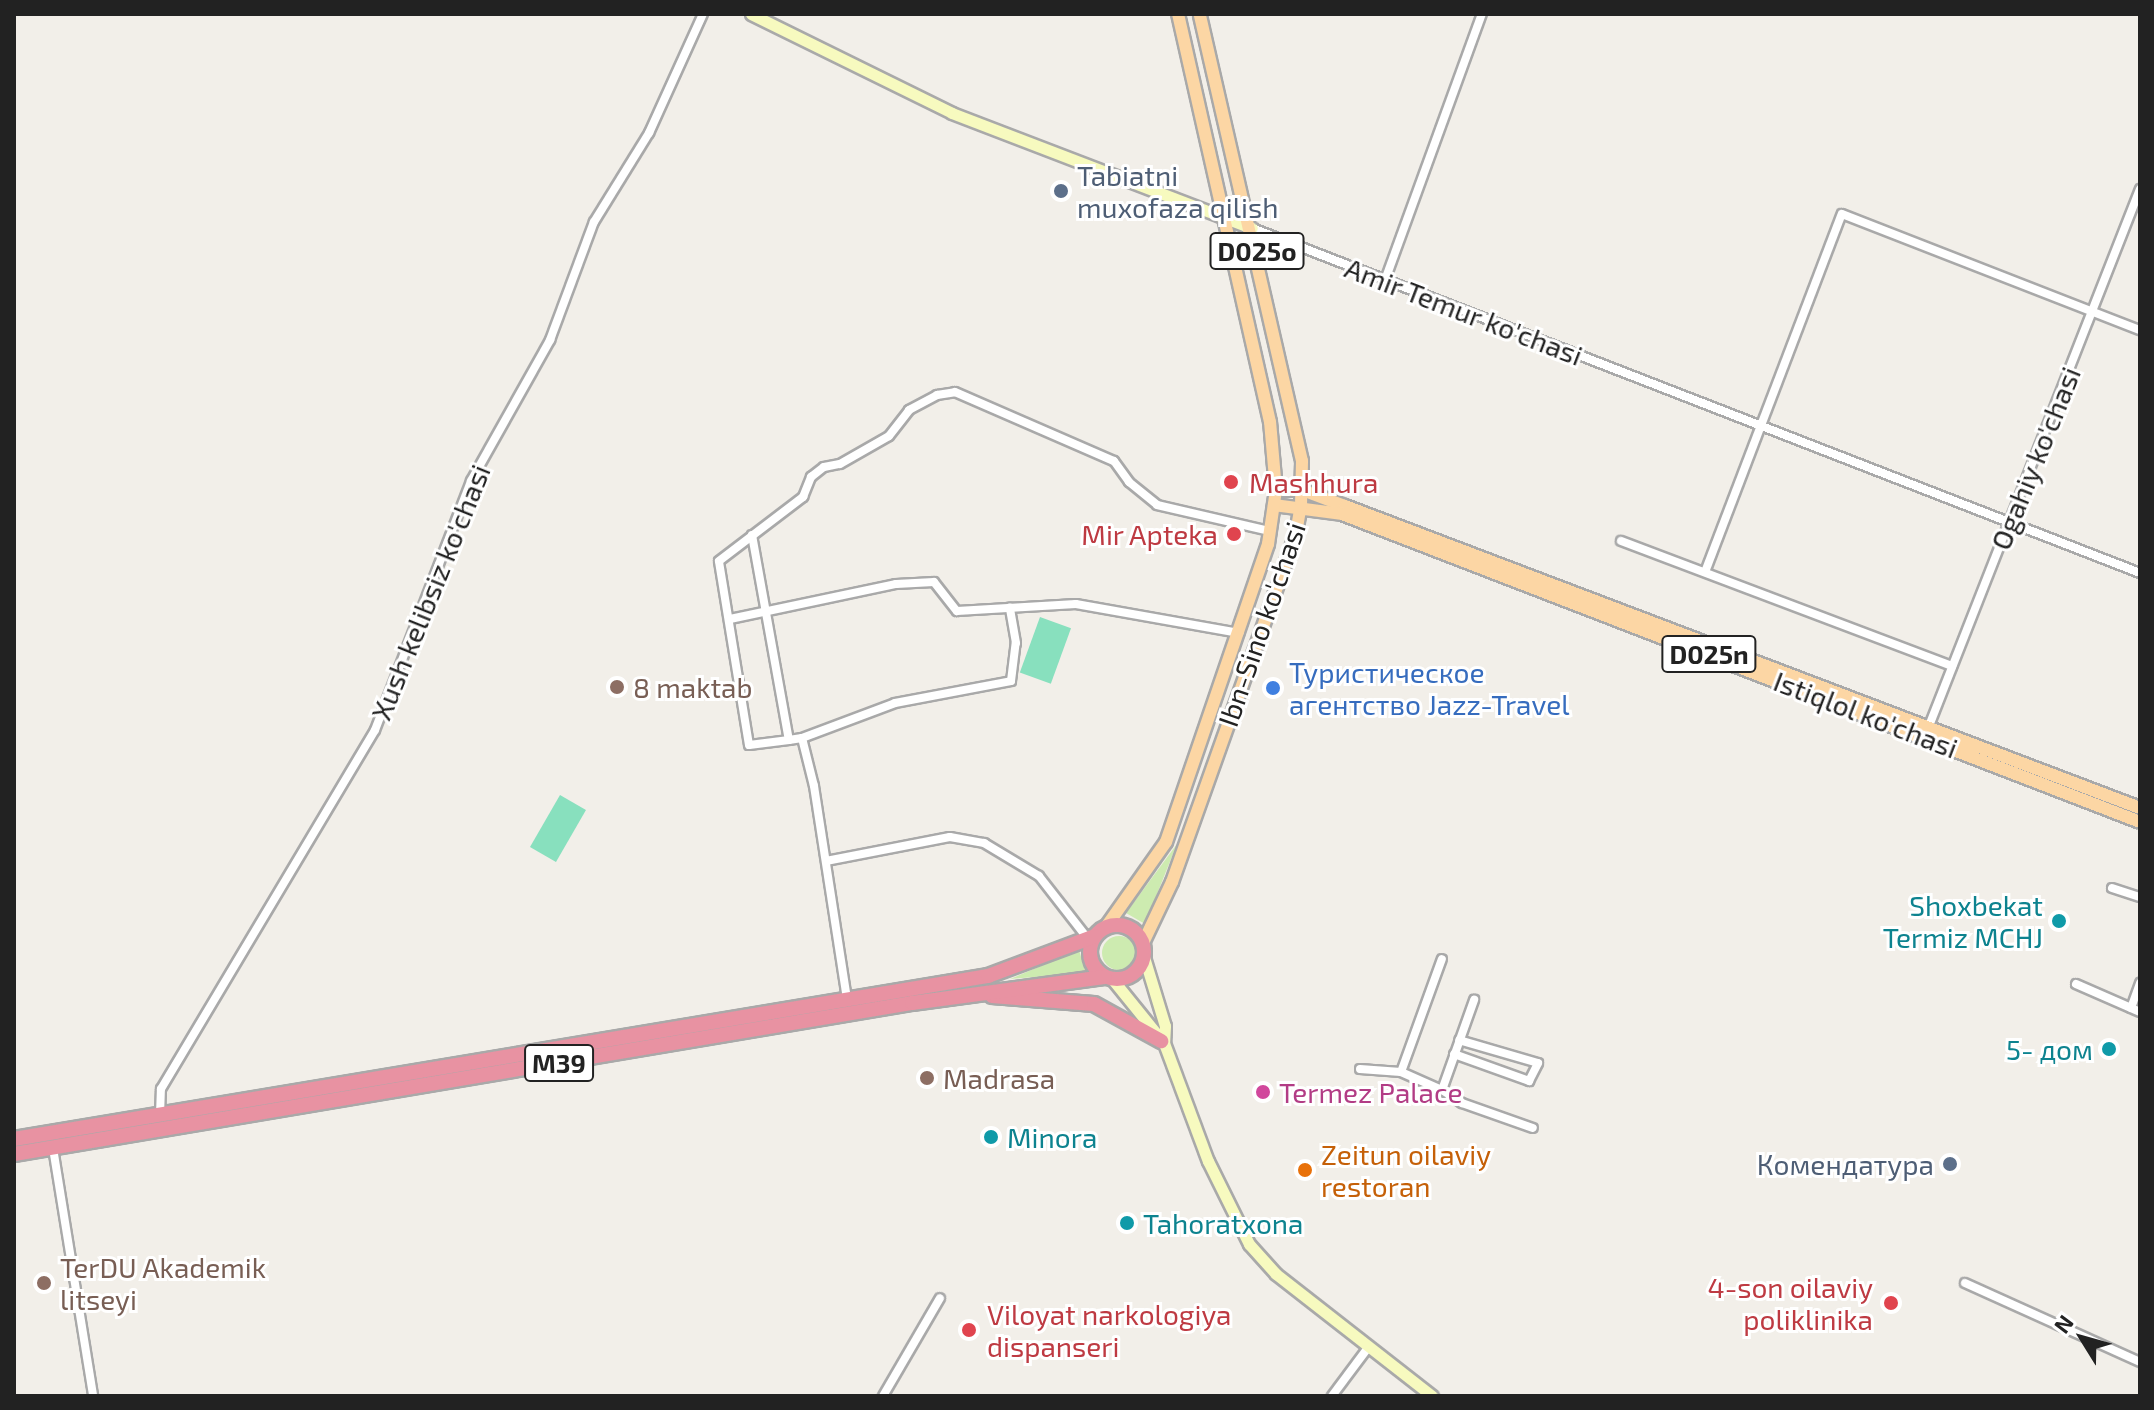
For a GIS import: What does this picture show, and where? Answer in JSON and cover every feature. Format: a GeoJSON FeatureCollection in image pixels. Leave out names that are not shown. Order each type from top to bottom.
{"type":"FeatureCollection","features":[{"type":"Feature","properties":{"kind":"highway"},"geometry":{"type":"LineString","coordinates":[[1128,927],[1143,950],[1133,975],[1108,978],[1090,959],[1096,934],[1128,927]]}},
{"type":"Feature","properties":{"kind":"highway","name":"M39"},"geometry":{"type":"LineString","coordinates":[[14,1139],[988,976],[1096,934]]}},
{"type":"Feature","properties":{"kind":"highway","name":"M39"},"geometry":{"type":"LineString","coordinates":[[14,1154],[875,1009],[1108,978]]}},
{"type":"Feature","properties":{"kind":"highway"},"geometry":{"type":"LineString","coordinates":[[984,995],[1094,1004],[1163,1042]]}},
{"type":"Feature","properties":{"kind":"main road","name":"Amir Temur ko'chasi"},"geometry":{"type":"LineString","coordinates":[[751,14],[952,113],[1252,228]]}},
{"type":"Feature","properties":{"kind":"main road","name":"Ibn-Sino ko'chasi"},"geometry":{"type":"LineString","coordinates":[[1096,934],[1166,842],[1240,633],[1270,531],[1276,490],[1270,422],[1178,14]]}},
{"type":"Feature","properties":{"kind":"main road","name":"Ibn-Sino ko'chasi"},"geometry":{"type":"LineString","coordinates":[[1143,950],[1172,882],[1296,533],[1302,490],[1302,461],[1252,228],[1200,14]]}},
{"type":"Feature","properties":{"kind":"main road","name":"Istiqlol ko'chasi"},"geometry":{"type":"LineString","coordinates":[[1276,490],[1302,490],[2140,808]]}},
{"type":"Feature","properties":{"kind":"main road","name":"Istiqlol ko'chasi"},"geometry":{"type":"LineString","coordinates":[[1274,505],[1301,506],[1342,514],[2140,822]]}},
{"type":"Feature","properties":{"kind":"main road"},"geometry":{"type":"LineString","coordinates":[[1143,950],[1165,1026],[1163,1042]]}},
{"type":"Feature","properties":{"kind":"main road"},"geometry":{"type":"LineString","coordinates":[[1108,978],[1163,1042],[1208,1161],[1249,1244],[1276,1274],[1367,1349],[1432,1396]]}},
{"type":"Feature","properties":{"kind":"street","name":"Xush kelibsiz ko'chasi"},"geometry":{"type":"LineString","coordinates":[[160,1115],[161,1089],[375,730],[471,481],[550,340],[594,222],[649,133],[703,14]]}},
{"type":"Feature","properties":{"kind":"street"},"geometry":{"type":"LineString","coordinates":[[1385,280],[1482,14]]}},
{"type":"Feature","properties":{"kind":"street","name":"Ogahiy ko'chasi"},"geometry":{"type":"LineString","coordinates":[[1929,726],[2140,189]]}},
{"type":"Feature","properties":{"kind":"street"},"geometry":{"type":"LineString","coordinates":[[1705,572],[1842,214],[2140,330]]}},
{"type":"Feature","properties":{"kind":"street","name":"Amir Temur ko'chasi"},"geometry":{"type":"LineString","coordinates":[[1252,228],[2140,573]]}},
{"type":"Feature","properties":{"kind":"street"},"geometry":{"type":"LineString","coordinates":[[1010,608],[1016,643],[1011,681],[895,703],[802,738],[749,745],[719,561],[803,497],[811,477],[824,467],[840,464],[889,436],[909,410],[937,395],[955,392],[1114,461],[1129,482],[1157,505],[1270,531]]}},
{"type":"Feature","properties":{"kind":"street"},"geometry":{"type":"LineString","coordinates":[[752,535],[789,740]]}},
{"type":"Feature","properties":{"kind":"street"},"geometry":{"type":"LineString","coordinates":[[1621,541],[1952,666]]}},
{"type":"Feature","properties":{"kind":"street"},"geometry":{"type":"LineString","coordinates":[[730,619],[896,584],[934,582],[957,611],[1076,604],[1240,633]]}},
{"type":"Feature","properties":{"kind":"street"},"geometry":{"type":"LineString","coordinates":[[802,738],[826,861],[847,998]]}},
{"type":"Feature","properties":{"kind":"street"},"geometry":{"type":"LineString","coordinates":[[826,861],[950,837],[984,843],[1045,882],[1096,934]]}},
{"type":"Feature","properties":{"kind":"street"},"geometry":{"type":"LineString","coordinates":[[2112,888],[2140,897]]}},
{"type":"Feature","properties":{"kind":"street"},"geometry":{"type":"LineString","coordinates":[[1401,1072],[1442,959]]}},
{"type":"Feature","properties":{"kind":"street"},"geometry":{"type":"LineString","coordinates":[[2076,984],[2135,1010],[2140,983]]}},
{"type":"Feature","properties":{"kind":"street"},"geometry":{"type":"LineString","coordinates":[[1442,1090],[1474,1000]]}},
{"type":"Feature","properties":{"kind":"street"},"geometry":{"type":"LineString","coordinates":[[1454,1054],[1529,1081],[1538,1063],[1459,1040]]}},
{"type":"Feature","properties":{"kind":"street"},"geometry":{"type":"LineString","coordinates":[[1360,1069],[1401,1072],[1442,1090],[1462,1103],[1533,1128]]}},
{"type":"Feature","properties":{"kind":"street"},"geometry":{"type":"LineString","coordinates":[[53,1148],[93,1396]]}},
{"type":"Feature","properties":{"kind":"street"},"geometry":{"type":"LineString","coordinates":[[1965,1283],[2140,1362]]}},
{"type":"Feature","properties":{"kind":"street"},"geometry":{"type":"LineString","coordinates":[[883,1396],[940,1298]]}},
{"type":"Feature","properties":{"kind":"street"},"geometry":{"type":"LineString","coordinates":[[1332,1396],[1367,1349]]}},
{"type":"Feature","properties":{"kind":"green space"},"geometry":{"type":"Polygon","coordinates":[[[1040,617],[1071,628],[1051,684],[1020,672],[1040,617]]]}},
{"type":"Feature","properties":{"kind":"green space"},"geometry":{"type":"Polygon","coordinates":[[[560,795],[586,810],[556,862],[530,847],[560,795]]]}},
{"type":"Feature","properties":{"kind":"green space"},"geometry":{"type":"Polygon","coordinates":[[[1177,844],[1145,924],[1126,913],[1177,844]]]}},
{"type":"Feature","properties":{"kind":"green space"},"geometry":{"type":"Polygon","coordinates":[[[1119,936],[1131,941],[1136,953],[1131,965],[1119,970],[1107,965],[1102,953],[1107,941],[1119,936]]]}},
{"type":"Feature","properties":{"kind":"green space"},"geometry":{"type":"Polygon","coordinates":[[[1079,950],[1086,973],[1010,979],[1079,950]]]}},
{"type":"Feature","properties":{"kind":"place","name":"Tabiatni muxofaza qilish"},"geometry":{"type":"Point","coordinates":[1061,191]}},
{"type":"Feature","properties":{"kind":"place","name":"Mashhura"},"geometry":{"type":"Point","coordinates":[1231,482]}},
{"type":"Feature","properties":{"kind":"place","name":"Mir Apteka"},"geometry":{"type":"Point","coordinates":[1234,534]}},
{"type":"Feature","properties":{"kind":"place","name":"8 maktab"},"geometry":{"type":"Point","coordinates":[617,687]}},
{"type":"Feature","properties":{"kind":"place","name":"Туристическое агентство Jazz-Travel"},"geometry":{"type":"Point","coordinates":[1273,688]}},
{"type":"Feature","properties":{"kind":"place","name":"Shoxbekat Termiz MCHJ"},"geometry":{"type":"Point","coordinates":[2059,921]}},
{"type":"Feature","properties":{"kind":"place","name":"5- дом"},"geometry":{"type":"Point","coordinates":[2109,1049]}},
{"type":"Feature","properties":{"kind":"place","name":"Madrasa"},"geometry":{"type":"Point","coordinates":[927,1078]}},
{"type":"Feature","properties":{"kind":"place","name":"Termez Palace"},"geometry":{"type":"Point","coordinates":[1263,1092]}},
{"type":"Feature","properties":{"kind":"place","name":"Minora"},"geometry":{"type":"Point","coordinates":[991,1137]}},
{"type":"Feature","properties":{"kind":"place","name":"Комендатура"},"geometry":{"type":"Point","coordinates":[1950,1164]}},
{"type":"Feature","properties":{"kind":"place","name":"Zeitun oilaviy restoran"},"geometry":{"type":"Point","coordinates":[1305,1170]}},
{"type":"Feature","properties":{"kind":"place","name":"Tahoratxona"},"geometry":{"type":"Point","coordinates":[1127,1223]}},
{"type":"Feature","properties":{"kind":"place","name":"TerDU Akademik litseyi"},"geometry":{"type":"Point","coordinates":[44,1283]}},
{"type":"Feature","properties":{"kind":"place","name":"4-son oilaviy poliklinika"},"geometry":{"type":"Point","coordinates":[1891,1303]}},
{"type":"Feature","properties":{"kind":"place","name":"Viloyat narkologiya dispanseri"},"geometry":{"type":"Point","coordinates":[969,1330]}}]}
